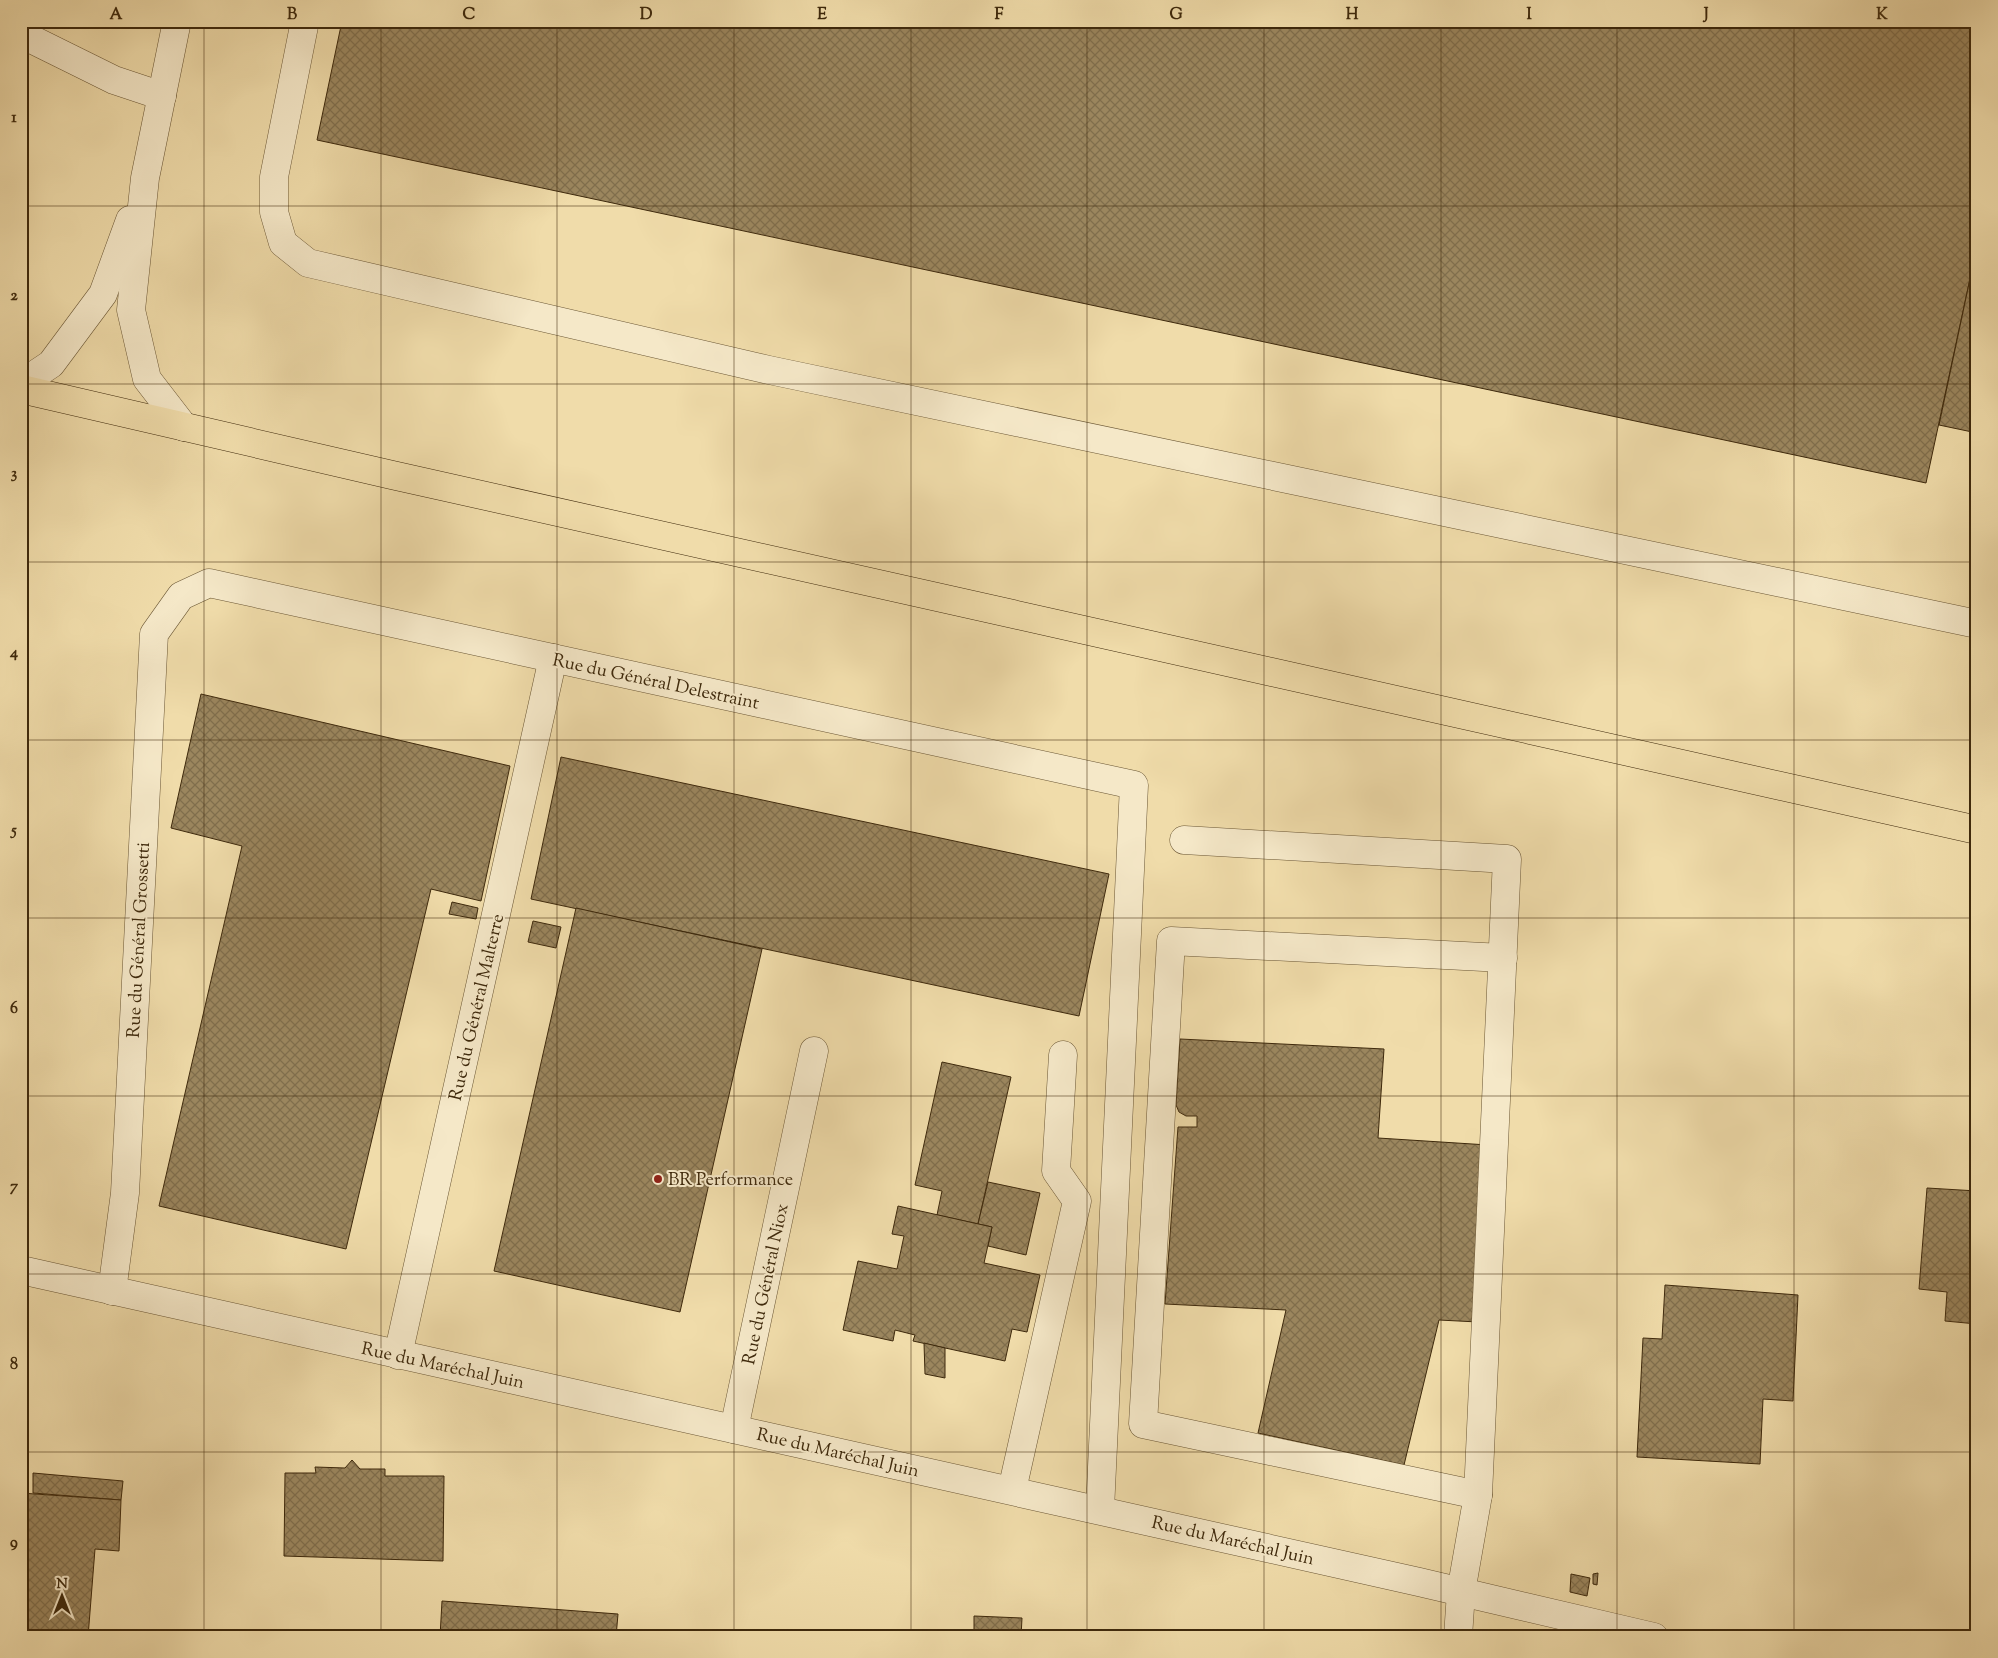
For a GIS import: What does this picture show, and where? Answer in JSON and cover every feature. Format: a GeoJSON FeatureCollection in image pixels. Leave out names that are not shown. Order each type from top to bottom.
{"type":"FeatureCollection","features":[{"type":"Feature","properties":{"kind":"main road"},"geometry":{"type":"LineString","coordinates":[[21,389],[184,428],[1976,830]]}},
{"type":"Feature","properties":{"kind":"street"},"geometry":{"type":"LineString","coordinates":[[177,21],[145,178],[131,310],[147,379],[184,428]]}},
{"type":"Feature","properties":{"kind":"street"},"geometry":{"type":"LineString","coordinates":[[305,21],[274,177],[274,212],[283,243],[308,262],[770,370],[1977,624]]}},
{"type":"Feature","properties":{"kind":"street"},"geometry":{"type":"LineString","coordinates":[[21,34],[114,80],[162,96]]}},
{"type":"Feature","properties":{"kind":"street"},"geometry":{"type":"LineString","coordinates":[[21,384],[52,364],[104,294],[145,178]]}},
{"type":"Feature","properties":{"kind":"street","name":"Rue du Général Delestraint"},"geometry":{"type":"LineString","coordinates":[[181,596],[209,583],[1134,785],[1100,1510]]}},
{"type":"Feature","properties":{"kind":"street","name":"Rue du Général Grossetti"},"geometry":{"type":"LineString","coordinates":[[112,1291],[125,1194],[154,634],[181,596]]}},
{"type":"Feature","properties":{"kind":"street","name":"Rue du Général Malterre"},"geometry":{"type":"LineString","coordinates":[[398,1355],[554,658]]}},
{"type":"Feature","properties":{"kind":"street"},"geometry":{"type":"LineString","coordinates":[[1184,840],[1507,859],[1478,1495],[1461,1592],[1458,1637]]}},
{"type":"Feature","properties":{"kind":"street"},"geometry":{"type":"LineString","coordinates":[[1478,1495],[1143,1424],[1171,941],[1503,958]]}},
{"type":"Feature","properties":{"kind":"street","name":"Rue du Général Niox"},"geometry":{"type":"LineString","coordinates":[[734,1428],[814,1051]]}},
{"type":"Feature","properties":{"kind":"street"},"geometry":{"type":"LineString","coordinates":[[1012,1490],[1077,1200],[1056,1171],[1063,1055]]}},
{"type":"Feature","properties":{"kind":"street","name":"Rue du Maréchal Juin"},"geometry":{"type":"LineString","coordinates":[[21,1270],[1012,1490],[1654,1637]]}},
{"type":"Feature","properties":{"kind":"building"},"geometry":{"type":"Polygon","coordinates":[[[342,21],[1977,21],[1977,246],[1926,483],[317,140],[342,21]]]}},
{"type":"Feature","properties":{"kind":"building"},"geometry":{"type":"Polygon","coordinates":[[[1977,246],[1977,433],[1939,425],[1977,246]]]}},
{"type":"Feature","properties":{"kind":"building"},"geometry":{"type":"Polygon","coordinates":[[[201,694],[510,766],[481,901],[431,889],[346,1249],[159,1206],[242,846],[171,828],[201,694]]]}},
{"type":"Feature","properties":{"kind":"building"},"geometry":{"type":"Polygon","coordinates":[[[561,757],[1109,874],[1079,1016],[531,899],[561,757]]]}},
{"type":"Feature","properties":{"kind":"building"},"geometry":{"type":"Polygon","coordinates":[[[452,902],[478,908],[476,919],[449,914],[452,902]]]}},
{"type":"Feature","properties":{"kind":"building"},"geometry":{"type":"Polygon","coordinates":[[[576,908],[762,949],[680,1312],[494,1271],[576,908]]]}},
{"type":"Feature","properties":{"kind":"building"},"geometry":{"type":"Polygon","coordinates":[[[533,921],[561,927],[556,948],[528,942],[533,921]]]}},
{"type":"Feature","properties":{"kind":"building"},"geometry":{"type":"Polygon","coordinates":[[[1180,1039],[1384,1049],[1378,1138],[1488,1145],[1478,1322],[1439,1320],[1404,1465],[1258,1433],[1286,1310],[1165,1304],[1178,1127],[1197,1127],[1197,1116],[1186,1116],[1179,1112],[1176,1105],[1180,1039]]]}},
{"type":"Feature","properties":{"kind":"building"},"geometry":{"type":"Polygon","coordinates":[[[942,1062],[1011,1077],[978,1224],[937,1215],[942,1191],[915,1185],[942,1062]]]}},
{"type":"Feature","properties":{"kind":"building"},"geometry":{"type":"Polygon","coordinates":[[[988,1182],[1040,1193],[1026,1255],[988,1246],[992,1227],[978,1224],[988,1182]]]}},
{"type":"Feature","properties":{"kind":"building"},"geometry":{"type":"Polygon","coordinates":[[[1927,1188],[1977,1191],[1977,1324],[1945,1321],[1947,1292],[1919,1289],[1927,1188]]]}},
{"type":"Feature","properties":{"kind":"building"},"geometry":{"type":"Polygon","coordinates":[[[898,1206],[992,1227],[984,1263],[1040,1275],[1027,1332],[1012,1329],[1005,1361],[913,1341],[915,1335],[895,1330],[893,1341],[843,1330],[858,1261],[897,1269],[904,1236],[892,1234],[898,1206]]]}},
{"type":"Feature","properties":{"kind":"building"},"geometry":{"type":"Polygon","coordinates":[[[1665,1285],[1798,1295],[1793,1401],[1763,1399],[1760,1464],[1637,1457],[1643,1338],[1662,1339],[1665,1285]]]}},
{"type":"Feature","properties":{"kind":"building"},"geometry":{"type":"Polygon","coordinates":[[[924,1343],[945,1348],[945,1378],[925,1374],[924,1343]]]}},
{"type":"Feature","properties":{"kind":"building"},"geometry":{"type":"Polygon","coordinates":[[[352,1460],[360,1469],[385,1469],[385,1476],[444,1476],[443,1561],[284,1556],[285,1473],[316,1473],[315,1467],[345,1468],[352,1460]]]}},
{"type":"Feature","properties":{"kind":"building"},"geometry":{"type":"Polygon","coordinates":[[[33,1473],[123,1481],[121,1500],[33,1493],[33,1473]]]}},
{"type":"Feature","properties":{"kind":"building"},"geometry":{"type":"Polygon","coordinates":[[[21,1493],[121,1500],[119,1551],[95,1549],[88,1637],[21,1637],[21,1493]]]}},
{"type":"Feature","properties":{"kind":"building"},"geometry":{"type":"Polygon","coordinates":[[[1598,1573],[1597,1585],[1593,1584],[1593,1574],[1598,1573]]]}},
{"type":"Feature","properties":{"kind":"building"},"geometry":{"type":"Polygon","coordinates":[[[1571,1574],[1590,1578],[1587,1596],[1570,1592],[1571,1574]]]}},
{"type":"Feature","properties":{"kind":"building"},"geometry":{"type":"Polygon","coordinates":[[[442,1601],[618,1614],[616,1637],[440,1637],[442,1601]]]}},
{"type":"Feature","properties":{"kind":"building"},"geometry":{"type":"Polygon","coordinates":[[[974,1616],[1022,1618],[1021,1637],[974,1637],[974,1616]]]}},
{"type":"Feature","properties":{"kind":"place","name":"BR Performance"},"geometry":{"type":"Point","coordinates":[658,1179]}}]}
